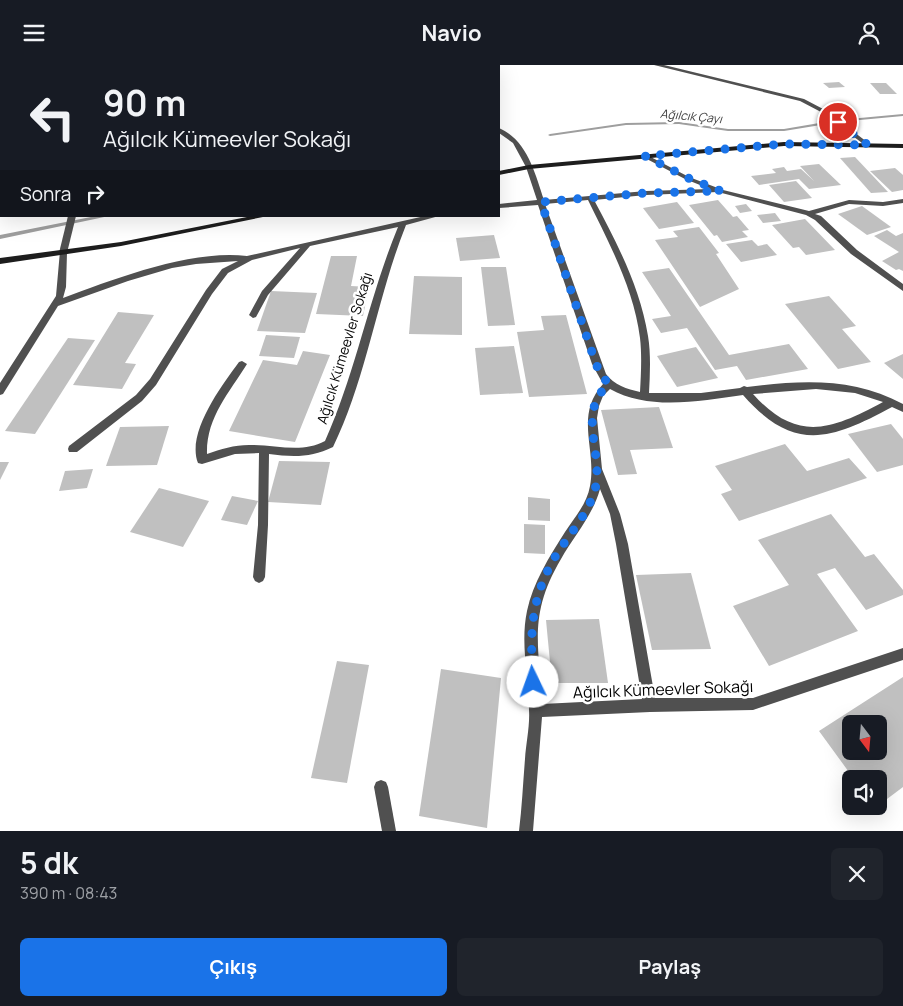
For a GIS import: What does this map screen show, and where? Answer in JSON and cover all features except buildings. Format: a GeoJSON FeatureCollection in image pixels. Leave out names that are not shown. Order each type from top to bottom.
{"type":"FeatureCollection","features":[{"type":"Feature","properties":{"kind":"main road"},"geometry":{"type":"LineString","coordinates":[[500,173],[528,167],[784,144],[903,146]]}},
{"type":"Feature","properties":{"kind":"main road"},"geometry":{"type":"LineString","coordinates":[[2,262],[260,217]]}},
{"type":"Feature","properties":{"kind":"street"},"geometry":{"type":"LineString","coordinates":[[657,65],[802,100],[824,111],[868,145]]}},
{"type":"Feature","properties":{"kind":"street"},"geometry":{"type":"LineString","coordinates":[[500,131],[516,142],[528,167],[596,364],[601,375],[609,384],[620,391],[644,398],[669,399],[806,385],[836,387],[892,402],[903,408]]}},
{"type":"Feature","properties":{"kind":"street"},"geometry":{"type":"LineString","coordinates":[[645,156],[688,178],[721,191],[809,213],[818,218],[854,253],[903,288]]}},
{"type":"Feature","properties":{"kind":"street"},"geometry":{"type":"LineString","coordinates":[[500,206],[646,193],[721,191]]}},
{"type":"Feature","properties":{"kind":"street"},"geometry":{"type":"LineString","coordinates":[[590,198],[610,238],[638,309],[645,350],[644,398]]}},
{"type":"Feature","properties":{"kind":"street"},"geometry":{"type":"LineString","coordinates":[[809,213],[849,202],[882,203],[903,201]]}},
{"type":"Feature","properties":{"kind":"street"},"geometry":{"type":"LineString","coordinates":[[0,391],[55,304],[62,287],[62,253],[72,217]]}},
{"type":"Feature","properties":{"kind":"street"},"geometry":{"type":"LineString","coordinates":[[55,304],[152,270],[213,258],[249,258],[432,217]]}},
{"type":"Feature","properties":{"kind":"street","name":"Ağılcık Kümeevler Sokağı"},"geometry":{"type":"LineString","coordinates":[[242,364],[203,427],[200,443],[202,460],[241,449],[307,453],[319,451],[329,444],[356,371],[389,257],[403,224]]}},
{"type":"Feature","properties":{"kind":"street"},"geometry":{"type":"LineString","coordinates":[[253,315],[265,293],[307,245]]}},
{"type":"Feature","properties":{"kind":"street"},"geometry":{"type":"LineString","coordinates":[[74,449],[120,413],[148,387],[178,345],[217,280],[225,271],[249,258]]}},
{"type":"Feature","properties":{"kind":"street"},"geometry":{"type":"LineString","coordinates":[[526,831],[536,711],[530,636],[534,612],[541,585],[554,559],[591,498],[596,485],[597,468],[592,416],[594,403],[601,391],[609,384]]}},
{"type":"Feature","properties":{"kind":"street"},"geometry":{"type":"LineString","coordinates":[[744,390],[763,413],[777,423],[797,430],[813,432],[829,431],[850,423],[892,402]]}},
{"type":"Feature","properties":{"kind":"street"},"geometry":{"type":"LineString","coordinates":[[260,577],[264,449]]}},
{"type":"Feature","properties":{"kind":"street"},"geometry":{"type":"LineString","coordinates":[[597,468],[615,514],[622,544],[650,705]]}},
{"type":"Feature","properties":{"kind":"street","name":"Ağılcık Kümeevler Sokağı"},"geometry":{"type":"LineString","coordinates":[[536,711],[650,705],[753,704],[786,695],[903,654]]}},
{"type":"Feature","properties":{"kind":"street"},"geometry":{"type":"LineString","coordinates":[[381,787],[389,831]]}},
{"type":"Feature","properties":{"kind":"waterway","name":"Ağılcık Çayı"},"geometry":{"type":"LineString","coordinates":[[849,120],[903,115]]}},
{"type":"Feature","properties":{"kind":"waterway","name":"Ağılcık Çayı"},"geometry":{"type":"LineString","coordinates":[[550,135],[626,124],[679,123],[728,130],[784,130],[831,122]]}},
{"type":"Feature","properties":{"kind":"waterway","name":"Ağılcık Çayı"},"geometry":{"type":"LineString","coordinates":[[0,237],[101,217]]}},
{"type":"Feature","properties":{"kind":"route"},"geometry":{"type":"LineString","coordinates":[[533,682],[530,636],[534,612],[541,585],[554,559],[584,513],[596,485],[597,468],[592,416],[594,403],[601,391],[609,384],[601,375],[596,364],[541,202],[646,193],[721,191],[671,171],[645,156],[784,144],[868,145],[838,122]]}}]}
